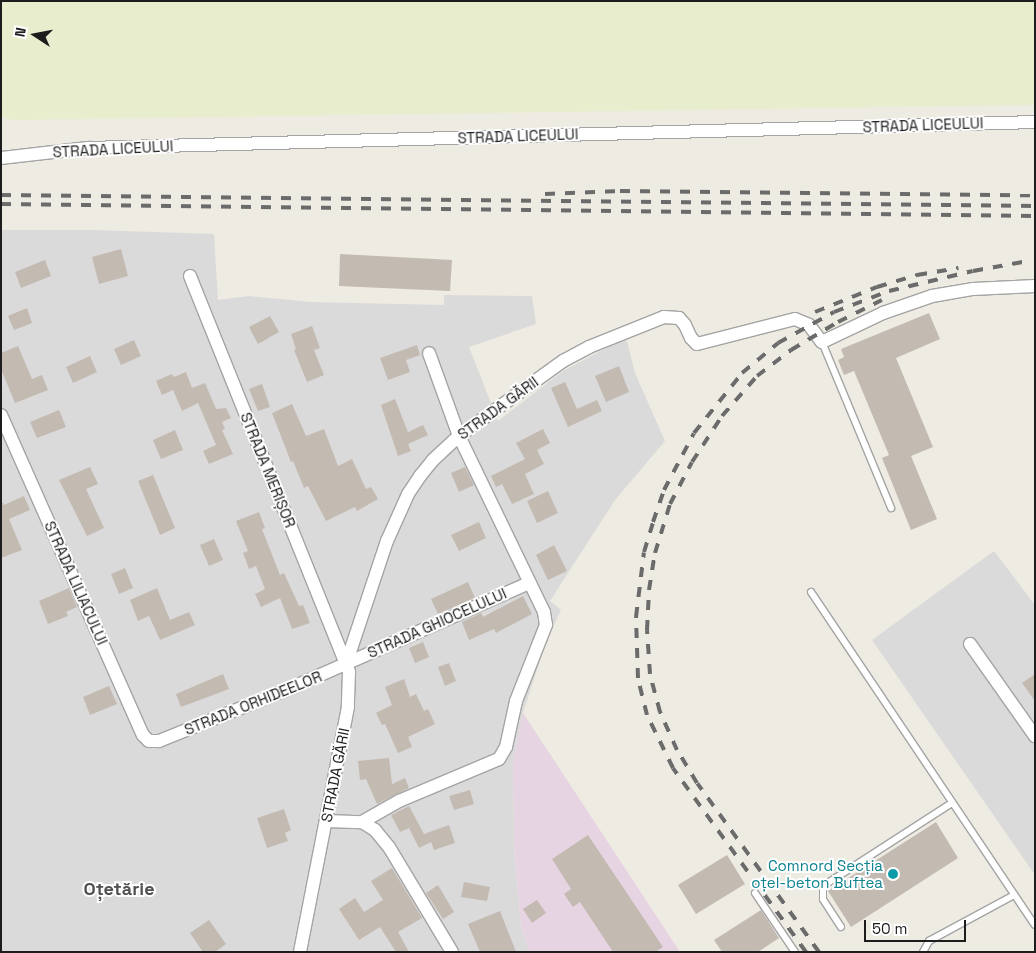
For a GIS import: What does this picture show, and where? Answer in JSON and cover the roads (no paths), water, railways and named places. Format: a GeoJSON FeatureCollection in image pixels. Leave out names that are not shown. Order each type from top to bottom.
{"type":"FeatureCollection","features":[{"type":"Feature","properties":{"kind":"street","name":"STRADA LICEULUI"},"geometry":{"type":"LineString","coordinates":[[1,158],[88,148],[1035,122]]}},
{"type":"Feature","properties":{"kind":"street","name":"STRADA MERIȘOR"},"geometry":{"type":"LineString","coordinates":[[190,276],[346,664]]}},
{"type":"Feature","properties":{"kind":"street"},"geometry":{"type":"LineString","coordinates":[[822,342],[892,309],[932,296],[973,289],[1035,286]]}},
{"type":"Feature","properties":{"kind":"street","name":"STRADA GĂRII"},"geometry":{"type":"LineString","coordinates":[[300,952],[349,700],[349,672],[346,664],[396,518],[420,476],[433,460],[459,436],[563,361],[589,347],[664,317],[679,318],[685,325],[691,338],[697,344],[790,319],[801,320],[809,325],[822,342]]}},
{"type":"Feature","properties":{"kind":"street"},"geometry":{"type":"LineString","coordinates":[[362,822],[399,801],[493,763],[503,754],[516,700],[546,624],[544,612],[459,436],[429,353]]}},
{"type":"Feature","properties":{"kind":"street","name":"STRADA LILIACULUI"},"geometry":{"type":"LineString","coordinates":[[1,415],[143,734],[149,740],[159,741]]}},
{"type":"Feature","properties":{"kind":"street","name":"STRADA GHIOCELULUI"},"geometry":{"type":"LineString","coordinates":[[346,664],[529,583]]}},
{"type":"Feature","properties":{"kind":"street"},"geometry":{"type":"LineString","coordinates":[[970,644],[1035,736]]}},
{"type":"Feature","properties":{"kind":"street","name":"STRADA ORHIDEELOR"},"geometry":{"type":"LineString","coordinates":[[159,741],[346,664]]}},
{"type":"Feature","properties":{"kind":"street"},"geometry":{"type":"LineString","coordinates":[[326,820],[362,822],[375,830],[389,847],[452,952]]}},
{"type":"Feature","properties":{"kind":"lane"},"geometry":{"type":"LineString","coordinates":[[822,342],[891,508]]}},
{"type":"Feature","properties":{"kind":"lane"},"geometry":{"type":"LineString","coordinates":[[811,592],[1035,925]]}},
{"type":"Feature","properties":{"kind":"lane"},"geometry":{"type":"LineString","coordinates":[[841,927],[823,899],[823,886],[952,803]]}},
{"type":"Feature","properties":{"kind":"lane"},"geometry":{"type":"LineString","coordinates":[[755,893],[795,952]]}},
{"type":"Feature","properties":{"kind":"lane"},"geometry":{"type":"LineString","coordinates":[[923,952],[929,941],[1014,896]]}},
{"type":"Feature","properties":{"kind":"railway"},"geometry":{"type":"LineString","coordinates":[[545,194],[620,191],[1035,195]]}},
{"type":"Feature","properties":{"kind":"railway"},"geometry":{"type":"LineString","coordinates":[[1,195],[1035,206]]}},
{"type":"Feature","properties":{"kind":"railway"},"geometry":{"type":"LineString","coordinates":[[1,204],[1035,216]]}},
{"type":"Feature","properties":{"kind":"railway"},"geometry":{"type":"LineString","coordinates":[[806,952],[673,768],[647,715],[638,678],[636,617],[644,552],[653,522],[664,490],[694,433],[742,373],[778,343],[834,312],[889,291],[973,271],[1028,261]]}},
{"type":"Feature","properties":{"kind":"railway"},"geometry":{"type":"LineString","coordinates":[[815,312],[877,287],[917,275],[958,268]]}},
{"type":"Feature","properties":{"kind":"railway"},"geometry":{"type":"LineString","coordinates":[[819,952],[697,783],[677,750],[660,712],[650,674],[647,630],[649,590],[655,553],[670,504],[692,462],[722,416],[757,376],[791,350],[838,322],[882,300]]}},
{"type":"Feature","properties":{"kind":"place","name":"Comnord Secția oțel-beton Buftea"},"geometry":{"type":"Point","coordinates":[893,874]}},
{"type":"Feature","properties":{"kind":"district","name":"Oțetărie"},"geometry":{"type":"Point","coordinates":[119,889]}}]}
